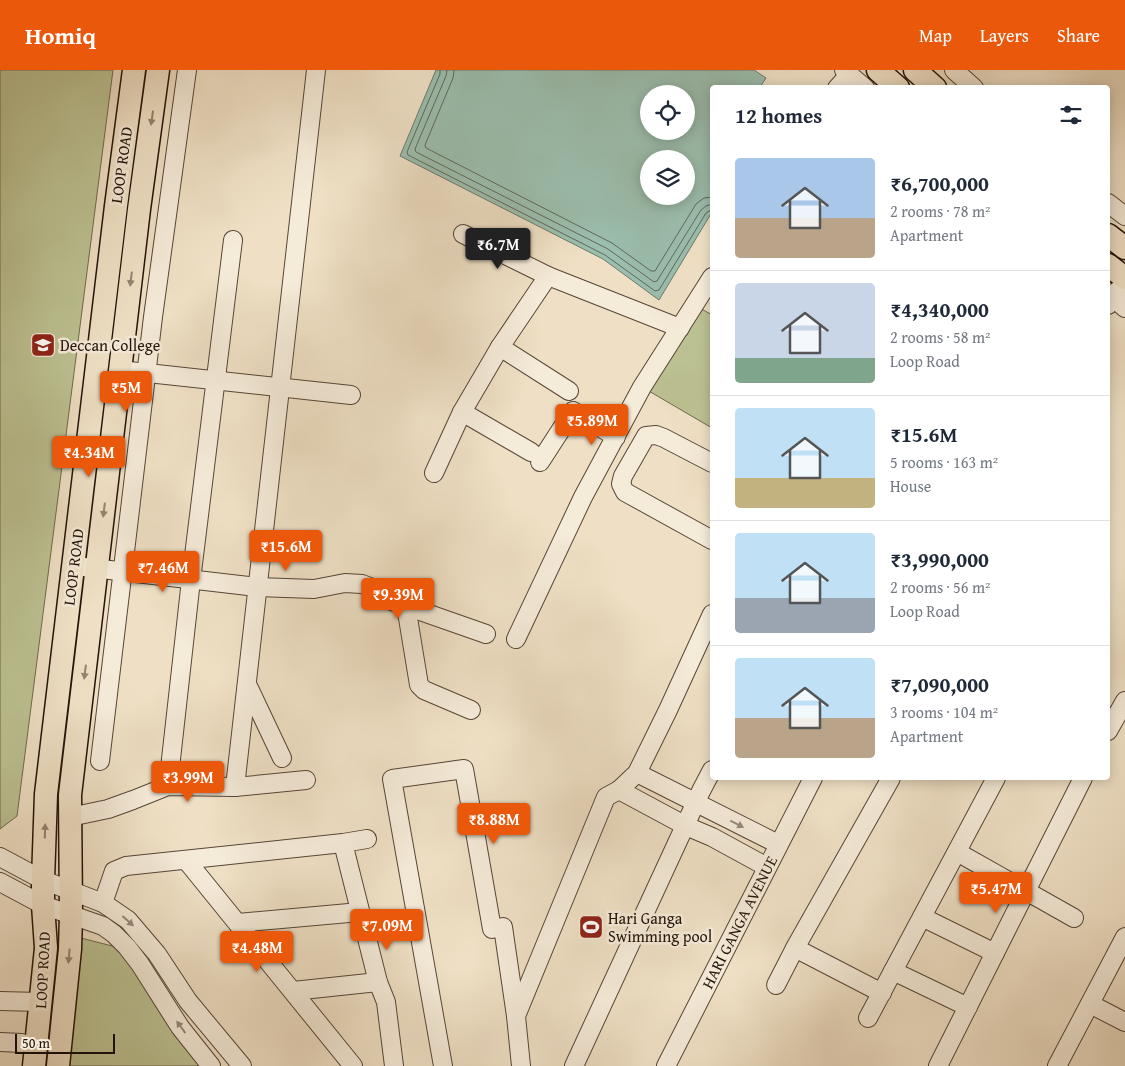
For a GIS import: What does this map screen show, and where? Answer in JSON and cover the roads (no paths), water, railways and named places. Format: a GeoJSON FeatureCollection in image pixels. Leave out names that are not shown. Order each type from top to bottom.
{"type":"FeatureCollection","features":[{"type":"Feature","properties":{"kind":"main road","name":"LOOP ROAD"},"geometry":{"type":"LineString","coordinates":[[34,1066],[46,948],[43,880],[46,794],[134,70]]}},
{"type":"Feature","properties":{"kind":"main road","name":"LOOP ROAD"},"geometry":{"type":"LineString","coordinates":[[58,1066],[70,949],[70,795],[120,370],[158,70]]}},
{"type":"Feature","properties":{"kind":"main road"},"geometry":{"type":"LineString","coordinates":[[878,70],[895,85]]}},
{"type":"Feature","properties":{"kind":"main road"},"geometry":{"type":"LineString","coordinates":[[915,70],[932,85]]}},
{"type":"Feature","properties":{"kind":"main road"},"geometry":{"type":"LineString","coordinates":[[1110,237],[1125,248]]}},
{"type":"Feature","properties":{"kind":"main road"},"geometry":{"type":"LineString","coordinates":[[1110,267],[1125,278]]}},
{"type":"Feature","properties":{"kind":"street"},"geometry":{"type":"LineString","coordinates":[[100,761],[153,317],[187,70]]}},
{"type":"Feature","properties":{"kind":"street"},"geometry":{"type":"LineString","coordinates":[[235,787],[316,70]]}},
{"type":"Feature","properties":{"kind":"street"},"geometry":{"type":"LineString","coordinates":[[954,70],[971,85]]}},
{"type":"Feature","properties":{"kind":"street"},"geometry":{"type":"LineString","coordinates":[[839,85],[847,72],[862,85]]}},
{"type":"Feature","properties":{"kind":"street"},"geometry":{"type":"LineString","coordinates":[[1110,204],[1125,216]]}},
{"type":"Feature","properties":{"kind":"street"},"geometry":{"type":"LineString","coordinates":[[463,234],[548,276],[680,328]]}},
{"type":"Feature","properties":{"kind":"street"},"geometry":{"type":"LineString","coordinates":[[168,786],[191,580],[233,240]]}},
{"type":"Feature","properties":{"kind":"street"},"geometry":{"type":"LineString","coordinates":[[434,473],[462,412],[500,347],[548,276]]}},
{"type":"Feature","properties":{"kind":"street"},"geometry":{"type":"LineString","coordinates":[[516,639],[584,497],[642,387],[710,280]]}},
{"type":"Feature","properties":{"kind":"street"},"geometry":{"type":"LineString","coordinates":[[1113,301],[1125,284]]}},
{"type":"Feature","properties":{"kind":"street"},"geometry":{"type":"LineString","coordinates":[[500,347],[569,391]]}},
{"type":"Feature","properties":{"kind":"street"},"geometry":{"type":"LineString","coordinates":[[120,370],[352,396]]}},
{"type":"Feature","properties":{"kind":"street"},"geometry":{"type":"LineString","coordinates":[[462,412],[535,457],[572,411],[616,437]]}},
{"type":"Feature","properties":{"kind":"street"},"geometry":{"type":"LineString","coordinates":[[710,462],[664,438],[646,436],[623,476],[621,484],[625,492],[710,539]]}},
{"type":"Feature","properties":{"kind":"street"},"geometry":{"type":"LineString","coordinates":[[74,566],[257,587],[314,589],[346,583],[362,584],[375,589],[386,599],[486,634]]}},
{"type":"Feature","properties":{"kind":"street"},"geometry":{"type":"LineString","coordinates":[[406,606],[419,685],[424,690],[470,710]]}},
{"type":"Feature","properties":{"kind":"street"},"geometry":{"type":"LineString","coordinates":[[516,1016],[606,797],[619,790],[637,773],[710,618]]}},
{"type":"Feature","properties":{"kind":"street"},"geometry":{"type":"LineString","coordinates":[[246,683],[282,758]]}},
{"type":"Feature","properties":{"kind":"street"},"geometry":{"type":"LineString","coordinates":[[1110,721],[1125,701]]}},
{"type":"Feature","properties":{"kind":"street"},"geometry":{"type":"LineString","coordinates":[[443,1066],[392,779],[464,769],[492,929],[503,928],[516,1016],[521,1066]]}},
{"type":"Feature","properties":{"kind":"street"},"geometry":{"type":"LineString","coordinates":[[637,773],[778,844]]}},
{"type":"Feature","properties":{"kind":"street"},"geometry":{"type":"LineString","coordinates":[[574,1066],[710,774]]}},
{"type":"Feature","properties":{"kind":"street"},"geometry":{"type":"LineString","coordinates":[[70,817],[108,809],[168,786],[235,787],[306,780]]}},
{"type":"Feature","properties":{"kind":"street","name":"HARI GANGA AVENUE"},"geometry":{"type":"LineString","coordinates":[[666,1066],[812,780]]}},
{"type":"Feature","properties":{"kind":"street"},"geometry":{"type":"LineString","coordinates":[[776,985],[890,780]]}},
{"type":"Feature","properties":{"kind":"street"},"geometry":{"type":"LineString","coordinates":[[868,1018],[995,780]]}},
{"type":"Feature","properties":{"kind":"street"},"geometry":{"type":"LineString","coordinates":[[938,1066],[1083,780]]}},
{"type":"Feature","properties":{"kind":"street"},"geometry":{"type":"LineString","coordinates":[[619,790],[767,867]]}},
{"type":"Feature","properties":{"kind":"street"},"geometry":{"type":"LineString","coordinates":[[103,903],[114,871],[126,866],[367,839]]}},
{"type":"Feature","properties":{"kind":"street"},"geometry":{"type":"LineString","coordinates":[[343,843],[378,982],[386,1002],[394,1066]]}},
{"type":"Feature","properties":{"kind":"street"},"geometry":{"type":"LineString","coordinates":[[957,852],[1074,918]]}},
{"type":"Feature","properties":{"kind":"street"},"geometry":{"type":"LineString","coordinates":[[0,857],[43,880],[103,903],[128,920],[158,954],[188,1000],[242,1066]]}},
{"type":"Feature","properties":{"kind":"street"},"geometry":{"type":"LineString","coordinates":[[186,860],[353,1066]]}},
{"type":"Feature","properties":{"kind":"street"},"geometry":{"type":"LineString","coordinates":[[0,882],[43,905],[103,926],[114,934],[140,964],[180,1027],[211,1066]]}},
{"type":"Feature","properties":{"kind":"street"},"geometry":{"type":"LineString","coordinates":[[238,923],[360,912]]}},
{"type":"Feature","properties":{"kind":"street"},"geometry":{"type":"LineString","coordinates":[[922,917],[995,954]]}},
{"type":"Feature","properties":{"kind":"street"},"geometry":{"type":"LineString","coordinates":[[1057,1066],[1125,937]]}},
{"type":"Feature","properties":{"kind":"street"},"geometry":{"type":"LineString","coordinates":[[795,948],[882,993]]}},
{"type":"Feature","properties":{"kind":"street"},"geometry":{"type":"LineString","coordinates":[[893,971],[968,1007]]}},
{"type":"Feature","properties":{"kind":"street"},"geometry":{"type":"LineString","coordinates":[[293,991],[378,982]]}},
{"type":"Feature","properties":{"kind":"street"},"geometry":{"type":"LineString","coordinates":[[0,1001],[40,1002]]}},
{"type":"Feature","properties":{"kind":"street"},"geometry":{"type":"LineString","coordinates":[[1090,1004],[1125,1022]]}},
{"type":"Feature","properties":{"kind":"street"},"geometry":{"type":"LineString","coordinates":[[0,1042],[22,1043]]}},
{"type":"Feature","properties":{"kind":"water"},"geometry":{"type":"Polygon","coordinates":[[[436,70],[754,70],[766,78],[761,85],[710,85],[710,215],[659,300],[603,259],[400,156],[436,70]]]}},
{"type":"Feature","properties":{"kind":"place","name":"Deccan College"},"geometry":{"type":"Point","coordinates":[43,345]}},
{"type":"Feature","properties":{"kind":"place","name":"Hari Ganga Swimming pool"},"geometry":{"type":"Point","coordinates":[591,927]}}]}
